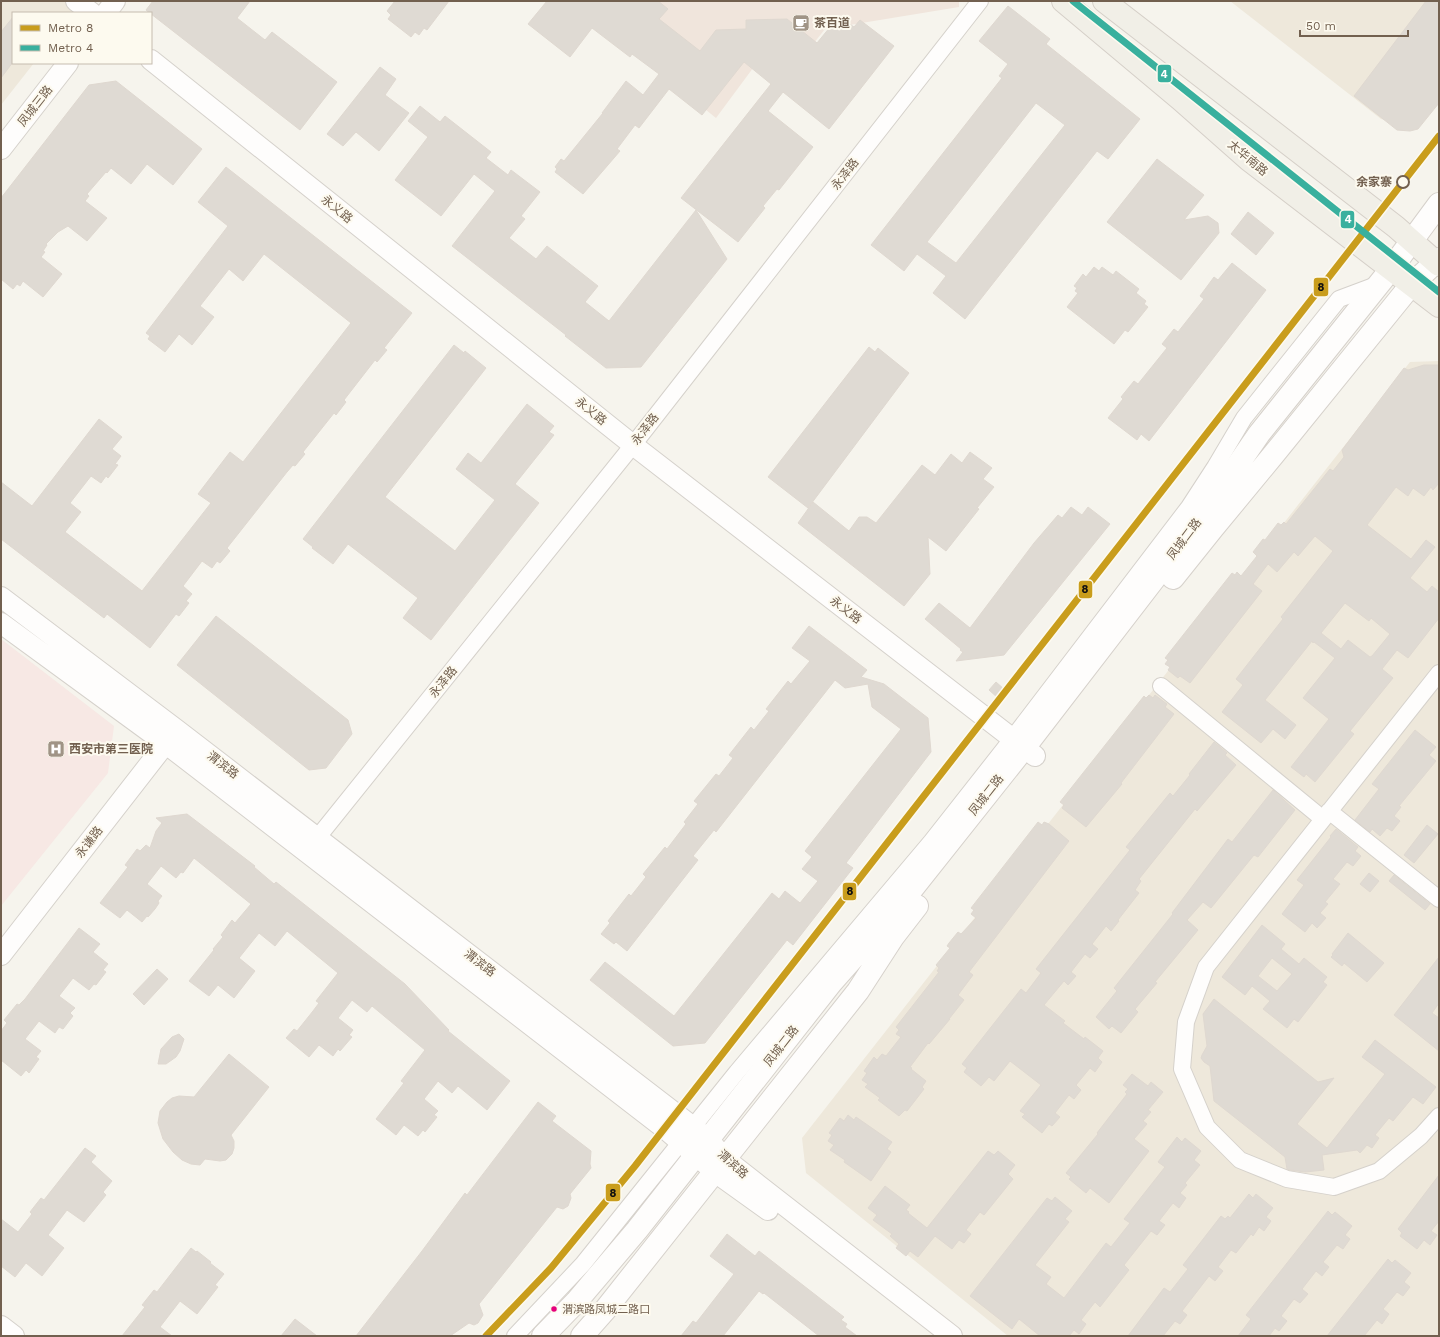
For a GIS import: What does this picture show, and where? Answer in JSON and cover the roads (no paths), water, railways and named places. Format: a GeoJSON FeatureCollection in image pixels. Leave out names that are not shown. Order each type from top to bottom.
{"type":"FeatureCollection","features":[{"type":"Feature","properties":{"kind":"main road","name":"太华南路"},"geometry":{"type":"LineString","coordinates":[[1063,1],[1180,99],[1385,276],[1411,285],[1439,306]]}},
{"type":"Feature","properties":{"kind":"main road"},"geometry":{"type":"LineString","coordinates":[[1104,1],[1396,227],[1438,262]]}},
{"type":"Feature","properties":{"kind":"main road","name":"凤城二路"},"geometry":{"type":"LineString","coordinates":[[543,1336],[602,1273],[695,1141],[893,913],[1201,518],[1259,434],[1385,276],[1439,204]]}},
{"type":"Feature","properties":{"kind":"main road","name":"凤城二路"},"geometry":{"type":"LineString","coordinates":[[582,1336],[605,1310],[858,991],[893,937],[1023,748],[1213,528],[1411,285],[1438,262]]}},
{"type":"Feature","properties":{"kind":"street"},"geometry":{"type":"LineString","coordinates":[[76,1],[91,12]]}},
{"type":"Feature","properties":{"kind":"street"},"geometry":{"type":"LineString","coordinates":[[107,12],[115,1]]}},
{"type":"Feature","properties":{"kind":"street","name":"永泽路"},"geometry":{"type":"LineString","coordinates":[[312,845],[633,445],[980,1]]}},
{"type":"Feature","properties":{"kind":"street","name":"永义路"},"geometry":{"type":"LineString","coordinates":[[152,61],[633,445],[1023,748]]}},
{"type":"Feature","properties":{"kind":"street","name":"凤城三路"},"geometry":{"type":"LineString","coordinates":[[1,149],[67,64]]}},
{"type":"Feature","properties":{"kind":"street","name":"渭滨路"},"geometry":{"type":"LineString","coordinates":[[1,597],[171,736],[695,1141],[755,1200],[929,1336]]}},
{"type":"Feature","properties":{"kind":"street","name":"渭滨路"},"geometry":{"type":"LineString","coordinates":[[1,623],[171,736]]}},
{"type":"Feature","properties":{"kind":"street"},"geometry":{"type":"LineString","coordinates":[[1439,673],[1206,967],[1186,1022],[1182,1069],[1208,1127],[1240,1160],[1287,1179],[1334,1187],[1379,1171],[1421,1136],[1439,1116]]}},
{"type":"Feature","properties":{"kind":"street"},"geometry":{"type":"LineString","coordinates":[[1161,686],[1326,815],[1439,899]]}},
{"type":"Feature","properties":{"kind":"street","name":"永谦路"},"geometry":{"type":"LineString","coordinates":[[1,955],[171,736]]}},
{"type":"Feature","properties":{"kind":"street"},"geometry":{"type":"LineString","coordinates":[[515,1336],[583,1264],[637,1194],[695,1141]]}},
{"type":"Feature","properties":{"kind":"street","name":"渭滨路"},"geometry":{"type":"LineString","coordinates":[[720,1165],[952,1336]]}},
{"type":"Feature","properties":{"kind":"street"},"geometry":{"type":"LineString","coordinates":[[1,1326],[14,1336]]}},
{"type":"Feature","properties":{"kind":"metro line","name":"4"},"geometry":{"type":"LineString","coordinates":[[1073,1],[1439,292]]}},
{"type":"Feature","properties":{"kind":"metro line","name":"8"},"geometry":{"type":"LineString","coordinates":[[486,1336],[551,1268],[635,1166],[1439,136]]}},
{"type":"Feature","properties":{"kind":"place","name":"茶百道"},"geometry":{"type":"Point","coordinates":[801,23]}},
{"type":"Feature","properties":{"kind":"place","name":"余家寨"},"geometry":{"type":"Point","coordinates":[1403,182]}},
{"type":"Feature","properties":{"kind":"place","name":"西安市第三医院"},"geometry":{"type":"Point","coordinates":[56,749]}},
{"type":"Feature","properties":{"kind":"place","name":"渭滨路凤城二路口"},"geometry":{"type":"Point","coordinates":[554,1309]}}]}
